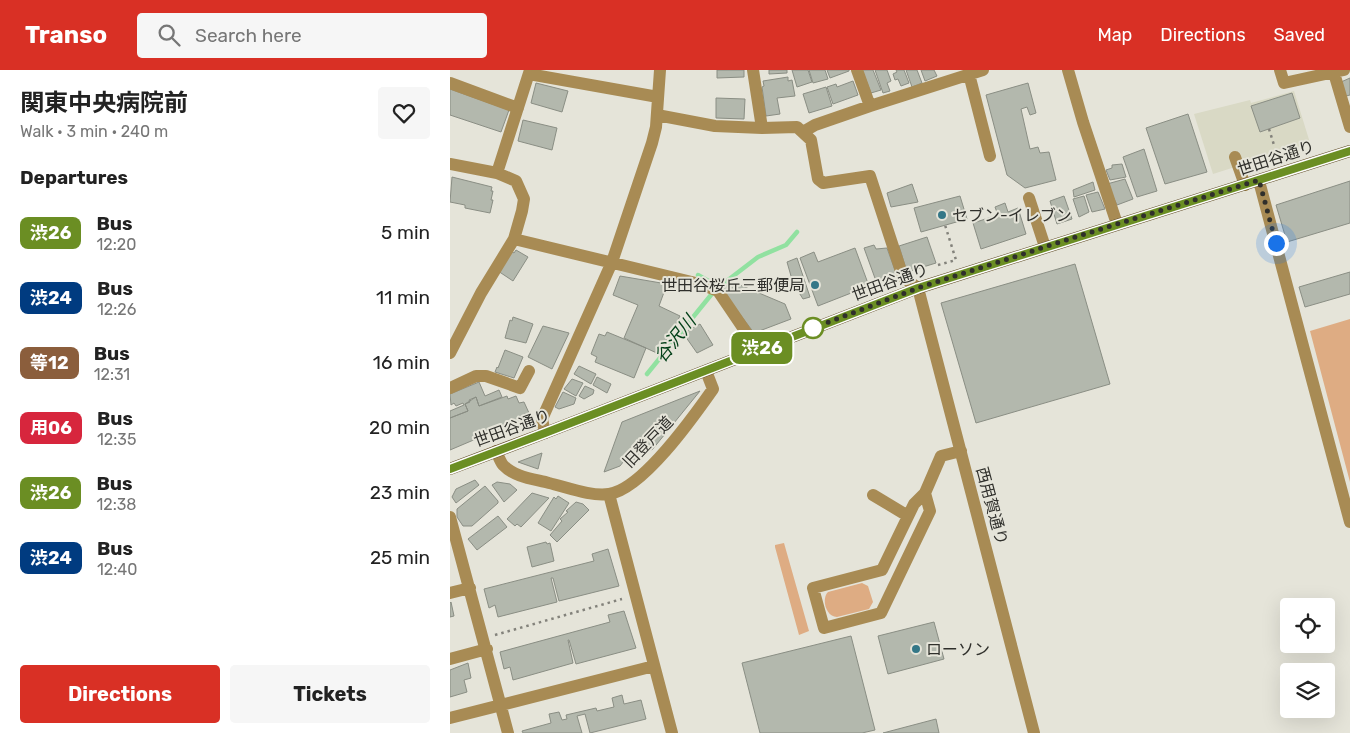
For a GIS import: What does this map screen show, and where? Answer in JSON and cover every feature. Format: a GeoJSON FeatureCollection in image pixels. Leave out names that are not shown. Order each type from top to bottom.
{"type":"FeatureCollection","features":[{"type":"Feature","properties":{"kind":"main road","name":"世田谷通り"},"geometry":{"type":"LineString","coordinates":[[450,469],[918,288],[1350,151]]}},
{"type":"Feature","properties":{"kind":"street"},"geometry":{"type":"LineString","coordinates":[[545,433],[542,420],[612,262],[652,143],[657,115],[660,70]]}},
{"type":"Feature","properties":{"kind":"street"},"geometry":{"type":"LineString","coordinates":[[753,70],[762,128]]}},
{"type":"Feature","properties":{"kind":"street"},"geometry":{"type":"LineString","coordinates":[[857,70],[870,106]]}},
{"type":"Feature","properties":{"kind":"street"},"geometry":{"type":"LineString","coordinates":[[804,132],[815,125],[983,70]]}},
{"type":"Feature","properties":{"kind":"street"},"geometry":{"type":"LineString","coordinates":[[1068,70],[1117,224]]}},
{"type":"Feature","properties":{"kind":"street"},"geometry":{"type":"LineString","coordinates":[[1280,70],[1284,83],[1339,72],[1350,127]]}},
{"type":"Feature","properties":{"kind":"street"},"geometry":{"type":"LineString","coordinates":[[497,174],[529,72],[658,97]]}},
{"type":"Feature","properties":{"kind":"street"},"geometry":{"type":"LineString","coordinates":[[969,74],[990,156]]}},
{"type":"Feature","properties":{"kind":"street"},"geometry":{"type":"LineString","coordinates":[[450,83],[518,108]]}},
{"type":"Feature","properties":{"kind":"street"},"geometry":{"type":"LineString","coordinates":[[657,115],[715,126],[797,127],[811,140],[818,179],[823,183],[870,176],[904,277],[918,288]]}},
{"type":"Feature","properties":{"kind":"street"},"geometry":{"type":"LineString","coordinates":[[1235,157],[1246,185]]}},
{"type":"Feature","properties":{"kind":"street"},"geometry":{"type":"LineString","coordinates":[[450,164],[497,174],[516,181],[524,199],[514,238],[480,293],[450,353]]}},
{"type":"Feature","properties":{"kind":"street"},"geometry":{"type":"LineString","coordinates":[[1259,180],[1350,522]]}},
{"type":"Feature","properties":{"kind":"street"},"geometry":{"type":"LineString","coordinates":[[1029,198],[1045,247]]}},
{"type":"Feature","properties":{"kind":"street"},"geometry":{"type":"LineString","coordinates":[[514,238],[700,284],[718,291],[758,350]]}},
{"type":"Feature","properties":{"kind":"street","name":"西用賀通り"},"geometry":{"type":"LineString","coordinates":[[918,288],[1034,733]]}},
{"type":"Feature","properties":{"kind":"street"},"geometry":{"type":"LineString","coordinates":[[450,388],[476,376],[486,376],[520,388],[529,371]]}},
{"type":"Feature","properties":{"kind":"street","name":"旧登戸道"},"geometry":{"type":"LineString","coordinates":[[609,494],[627,487],[658,460],[695,415],[713,389],[706,371]]}},
{"type":"Feature","properties":{"kind":"street"},"geometry":{"type":"LineString","coordinates":[[496,451],[504,465],[515,474],[588,493],[609,494],[672,733]]}},
{"type":"Feature","properties":{"kind":"street"},"geometry":{"type":"LineString","coordinates":[[925,493],[930,511],[881,613],[824,628],[813,588],[882,570],[914,504],[925,493],[941,456],[961,451]]}},
{"type":"Feature","properties":{"kind":"street"},"geometry":{"type":"LineString","coordinates":[[872,495],[908,516]]}},
{"type":"Feature","properties":{"kind":"street"},"geometry":{"type":"LineString","coordinates":[[450,517],[508,733]]}},
{"type":"Feature","properties":{"kind":"street"},"geometry":{"type":"LineString","coordinates":[[450,593],[470,588]]}},
{"type":"Feature","properties":{"kind":"street"},"geometry":{"type":"LineString","coordinates":[[450,658],[485,644]]}},
{"type":"Feature","properties":{"kind":"street"},"geometry":{"type":"LineString","coordinates":[[450,718],[654,666]]}},
{"type":"Feature","properties":{"kind":"path"},"geometry":{"type":"LineString","coordinates":[[1269,129],[1274,145]]}},
{"type":"Feature","properties":{"kind":"path"},"geometry":{"type":"LineString","coordinates":[[938,265],[956,260],[945,225]]}},
{"type":"Feature","properties":{"kind":"path"},"geometry":{"type":"LineString","coordinates":[[485,644],[636,596]]}},
{"type":"Feature","properties":{"kind":"shaded area"},"geometry":{"type":"Polygon","coordinates":[[[1294,91],[1310,143],[1213,174],[1194,114],[1250,100],[1251,103],[1294,91]]]}},
{"type":"Feature","properties":{"kind":"shaded area"},"geometry":{"type":"Polygon","coordinates":[[[1350,319],[1350,482],[1310,331],[1350,319]]]}},
{"type":"Feature","properties":{"kind":"shaded area"},"geometry":{"type":"Polygon","coordinates":[[[784,543],[809,631],[799,635],[775,547],[775,545],[784,543]]]}},
{"type":"Feature","properties":{"kind":"shaded area"},"geometry":{"type":"Polygon","coordinates":[[[862,583],[868,586],[873,602],[869,609],[837,617],[827,611],[825,599],[828,592],[862,583]]]}},
{"type":"Feature","properties":{"kind":"building"},"geometry":{"type":"Polygon","coordinates":[[[717,70],[744,70],[744,77],[717,78],[717,70]]]}},
{"type":"Feature","properties":{"kind":"building"},"geometry":{"type":"Polygon","coordinates":[[[769,70],[787,70],[787,73],[769,74],[769,70]]]}},
{"type":"Feature","properties":{"kind":"building"},"geometry":{"type":"Polygon","coordinates":[[[792,70],[808,70],[812,82],[797,87],[792,70]]]}},
{"type":"Feature","properties":{"kind":"building"},"geometry":{"type":"Polygon","coordinates":[[[809,70],[825,70],[828,79],[813,83],[809,70]]]}},
{"type":"Feature","properties":{"kind":"building"},"geometry":{"type":"Polygon","coordinates":[[[827,70],[849,70],[849,71],[830,78],[827,70]]]}},
{"type":"Feature","properties":{"kind":"building"},"geometry":{"type":"Polygon","coordinates":[[[862,70],[873,70],[881,90],[871,93],[862,70]]]}},
{"type":"Feature","properties":{"kind":"building"},"geometry":{"type":"Polygon","coordinates":[[[875,70],[887,70],[891,81],[887,83],[890,91],[883,93],[875,70]]]}},
{"type":"Feature","properties":{"kind":"building"},"geometry":{"type":"Polygon","coordinates":[[[896,70],[904,70],[909,83],[901,86],[898,79],[895,80],[893,74],[897,72],[896,70]]]}},
{"type":"Feature","properties":{"kind":"building"},"geometry":{"type":"Polygon","coordinates":[[[906,70],[917,70],[922,83],[912,87],[906,70]]]}},
{"type":"Feature","properties":{"kind":"building"},"geometry":{"type":"Polygon","coordinates":[[[921,70],[934,70],[937,76],[925,81],[921,70]]]}},
{"type":"Feature","properties":{"kind":"building"},"geometry":{"type":"Polygon","coordinates":[[[788,77],[788,81],[792,80],[795,96],[777,98],[780,114],[766,116],[762,87],[764,86],[763,81],[788,77]]]}},
{"type":"Feature","properties":{"kind":"building"},"geometry":{"type":"Polygon","coordinates":[[[1350,78],[1350,95],[1346,96],[1341,82],[1350,78]]]}},
{"type":"Feature","properties":{"kind":"building"},"geometry":{"type":"Polygon","coordinates":[[[853,81],[858,95],[833,104],[827,87],[836,84],[837,87],[853,81]]]}},
{"type":"Feature","properties":{"kind":"building"},"geometry":{"type":"Polygon","coordinates":[[[536,83],[568,91],[562,112],[531,103],[536,83]]]}},
{"type":"Feature","properties":{"kind":"building"},"geometry":{"type":"Polygon","coordinates":[[[1028,83],[1036,113],[1030,115],[1027,107],[1021,109],[1030,149],[1038,147],[1040,153],[1049,152],[1056,180],[1025,188],[1007,175],[986,95],[1028,83]]]}},
{"type":"Feature","properties":{"kind":"building"},"geometry":{"type":"Polygon","coordinates":[[[826,87],[832,106],[809,113],[803,94],[826,87]]]}},
{"type":"Feature","properties":{"kind":"building"},"geometry":{"type":"Polygon","coordinates":[[[450,89],[509,110],[501,132],[450,115],[450,89]]]}},
{"type":"Feature","properties":{"kind":"building"},"geometry":{"type":"Polygon","coordinates":[[[1292,93],[1300,118],[1260,132],[1251,106],[1292,93]]]}},
{"type":"Feature","properties":{"kind":"building"},"geometry":{"type":"Polygon","coordinates":[[[716,98],[745,99],[744,119],[716,118],[716,98]]]}},
{"type":"Feature","properties":{"kind":"building"},"geometry":{"type":"Polygon","coordinates":[[[1188,114],[1207,172],[1165,184],[1146,128],[1188,114]]]}},
{"type":"Feature","properties":{"kind":"building"},"geometry":{"type":"Polygon","coordinates":[[[523,120],[557,128],[552,150],[518,141],[523,120]]]}},
{"type":"Feature","properties":{"kind":"building"},"geometry":{"type":"Polygon","coordinates":[[[1144,149],[1157,191],[1137,197],[1123,157],[1144,149]]]}},
{"type":"Feature","properties":{"kind":"building"},"geometry":{"type":"Polygon","coordinates":[[[1122,164],[1126,177],[1110,180],[1106,170],[1112,168],[1112,165],[1122,164]]]}},
{"type":"Feature","properties":{"kind":"building"},"geometry":{"type":"Polygon","coordinates":[[[452,177],[492,187],[491,200],[493,200],[490,213],[465,208],[465,205],[450,202],[452,177]]]}},
{"type":"Feature","properties":{"kind":"building"},"geometry":{"type":"Polygon","coordinates":[[[1125,179],[1133,199],[1117,205],[1107,184],[1125,179]]]}},
{"type":"Feature","properties":{"kind":"building"},"geometry":{"type":"Polygon","coordinates":[[[1350,181],[1350,223],[1287,242],[1276,205],[1350,181]]]}},
{"type":"Feature","properties":{"kind":"building"},"geometry":{"type":"Polygon","coordinates":[[[1093,182],[1095,190],[1074,197],[1073,190],[1093,182]]]}},
{"type":"Feature","properties":{"kind":"building"},"geometry":{"type":"Polygon","coordinates":[[[912,184],[918,202],[891,207],[887,193],[912,184]]]}},
{"type":"Feature","properties":{"kind":"building"},"geometry":{"type":"Polygon","coordinates":[[[1098,192],[1105,209],[1092,212],[1086,195],[1098,192]]]}},
{"type":"Feature","properties":{"kind":"building"},"geometry":{"type":"Polygon","coordinates":[[[960,196],[967,219],[921,232],[914,208],[960,196]]]}},
{"type":"Feature","properties":{"kind":"building"},"geometry":{"type":"Polygon","coordinates":[[[1064,196],[1072,219],[1057,224],[1050,201],[1064,196]]]}},
{"type":"Feature","properties":{"kind":"building"},"geometry":{"type":"Polygon","coordinates":[[[1084,196],[1089,212],[1079,217],[1073,199],[1084,196]]]}},
{"type":"Feature","properties":{"kind":"building"},"geometry":{"type":"Polygon","coordinates":[[[1005,203],[1008,212],[1018,208],[1026,234],[981,249],[973,223],[998,215],[995,207],[1005,203]]]}},
{"type":"Feature","properties":{"kind":"building"},"geometry":{"type":"Polygon","coordinates":[[[927,237],[936,263],[907,272],[899,246],[927,237]]]}},
{"type":"Feature","properties":{"kind":"building"},"geometry":{"type":"Polygon","coordinates":[[[874,245],[876,249],[887,248],[897,276],[876,281],[864,248],[874,245]]]}},
{"type":"Feature","properties":{"kind":"building"},"geometry":{"type":"Polygon","coordinates":[[[855,248],[869,286],[818,306],[800,258],[814,252],[818,262],[855,248]]]}},
{"type":"Feature","properties":{"kind":"building"},"geometry":{"type":"Polygon","coordinates":[[[516,250],[528,257],[513,281],[498,271],[511,251],[514,253],[516,250]]]}},
{"type":"Feature","properties":{"kind":"building"},"geometry":{"type":"Polygon","coordinates":[[[797,258],[810,297],[803,299],[793,283],[787,262],[797,258]]]}},
{"type":"Feature","properties":{"kind":"building"},"geometry":{"type":"Polygon","coordinates":[[[1075,264],[1110,384],[976,423],[941,303],[1075,264]]]}},
{"type":"Feature","properties":{"kind":"building"},"geometry":{"type":"Polygon","coordinates":[[[1350,272],[1350,294],[1305,307],[1299,287],[1350,272]]]}},
{"type":"Feature","properties":{"kind":"building"},"geometry":{"type":"Polygon","coordinates":[[[620,276],[667,284],[659,306],[680,316],[659,354],[624,338],[638,305],[613,295],[620,276]]]}},
{"type":"Feature","properties":{"kind":"building"},"geometry":{"type":"Polygon","coordinates":[[[733,282],[785,304],[791,319],[754,333],[721,289],[733,282]]]}},
{"type":"Feature","properties":{"kind":"building"},"geometry":{"type":"Polygon","coordinates":[[[513,317],[533,324],[526,343],[505,338],[510,320],[512,321],[513,317]]]}},
{"type":"Feature","properties":{"kind":"building"},"geometry":{"type":"Polygon","coordinates":[[[700,324],[713,345],[697,353],[683,333],[700,324]]]}},
{"type":"Feature","properties":{"kind":"building"},"geometry":{"type":"Polygon","coordinates":[[[543,326],[569,333],[552,369],[528,357],[543,326]]]}},
{"type":"Feature","properties":{"kind":"building"},"geometry":{"type":"Polygon","coordinates":[[[607,332],[646,348],[634,378],[595,362],[597,357],[591,354],[599,334],[605,336],[607,332]]]}},
{"type":"Feature","properties":{"kind":"building"},"geometry":{"type":"Polygon","coordinates":[[[505,350],[523,357],[514,378],[495,372],[505,350]]]}},
{"type":"Feature","properties":{"kind":"building"},"geometry":{"type":"Polygon","coordinates":[[[579,366],[596,374],[591,384],[574,374],[579,366]]]}},
{"type":"Feature","properties":{"kind":"building"},"geometry":{"type":"Polygon","coordinates":[[[597,377],[611,384],[607,393],[593,385],[597,377]]]}},
{"type":"Feature","properties":{"kind":"building"},"geometry":{"type":"Polygon","coordinates":[[[572,379],[583,383],[576,396],[564,389],[572,379]]]}},
{"type":"Feature","properties":{"kind":"building"},"geometry":{"type":"Polygon","coordinates":[[[479,382],[485,396],[499,390],[502,397],[479,406],[476,397],[465,404],[468,411],[450,418],[450,411],[464,405],[463,403],[456,406],[454,403],[451,405],[450,394],[479,382]]]}},
{"type":"Feature","properties":{"kind":"building"},"geometry":{"type":"Polygon","coordinates":[[[585,386],[594,390],[593,394],[584,399],[579,396],[585,386]]]}},
{"type":"Feature","properties":{"kind":"building"},"geometry":{"type":"Polygon","coordinates":[[[700,391],[652,450],[638,441],[634,449],[639,453],[632,463],[627,457],[620,466],[604,472],[622,422],[700,391]]]}},
{"type":"Feature","properties":{"kind":"building"},"geometry":{"type":"Polygon","coordinates":[[[563,392],[576,398],[574,404],[559,409],[555,407],[563,392]]]}},
{"type":"Feature","properties":{"kind":"building"},"geometry":{"type":"Polygon","coordinates":[[[507,396],[508,399],[516,396],[519,403],[524,402],[529,413],[524,414],[523,419],[450,450],[450,418],[468,411],[465,404],[476,397],[479,406],[507,396]]]}},
{"type":"Feature","properties":{"kind":"building"},"geometry":{"type":"Polygon","coordinates":[[[542,453],[538,469],[518,462],[542,453]]]}},
{"type":"Feature","properties":{"kind":"building"},"geometry":{"type":"Polygon","coordinates":[[[475,480],[479,485],[456,503],[452,497],[456,489],[475,480]]]}},
{"type":"Feature","properties":{"kind":"building"},"geometry":{"type":"Polygon","coordinates":[[[497,482],[510,484],[517,490],[504,502],[492,485],[497,482]]]}},
{"type":"Feature","properties":{"kind":"building"},"geometry":{"type":"Polygon","coordinates":[[[485,486],[498,503],[472,526],[463,526],[457,517],[457,509],[485,486]]]}},
{"type":"Feature","properties":{"kind":"building"},"geometry":{"type":"Polygon","coordinates":[[[532,493],[549,498],[521,527],[517,524],[515,526],[507,519],[532,493]]]}},
{"type":"Feature","properties":{"kind":"building"},"geometry":{"type":"Polygon","coordinates":[[[558,496],[569,503],[551,531],[538,523],[554,497],[556,499],[558,496]]]}},
{"type":"Feature","properties":{"kind":"building"},"geometry":{"type":"Polygon","coordinates":[[[576,502],[583,504],[589,510],[557,542],[550,535],[562,521],[560,519],[568,512],[566,511],[576,502]]]}},
{"type":"Feature","properties":{"kind":"building"},"geometry":{"type":"Polygon","coordinates":[[[498,516],[507,527],[477,550],[468,539],[498,516]]]}},
{"type":"Feature","properties":{"kind":"building"},"geometry":{"type":"Polygon","coordinates":[[[546,542],[547,544],[550,543],[554,561],[532,567],[527,547],[546,542]]]}},
{"type":"Feature","properties":{"kind":"building"},"geometry":{"type":"Polygon","coordinates":[[[608,549],[619,586],[559,601],[553,578],[551,578],[557,602],[498,617],[495,605],[489,608],[484,589],[594,561],[592,554],[608,549]]]}},
{"type":"Feature","properties":{"kind":"building"},"geometry":{"type":"Polygon","coordinates":[[[450,603],[454,616],[450,617],[450,603]]]}},
{"type":"Feature","properties":{"kind":"building"},"geometry":{"type":"Polygon","coordinates":[[[624,611],[636,648],[576,664],[568,640],[573,663],[513,680],[510,667],[504,669],[500,652],[610,622],[608,615],[624,611]]]}},
{"type":"Feature","properties":{"kind":"building"},"geometry":{"type":"Polygon","coordinates":[[[934,622],[944,659],[888,674],[878,636],[934,622]]]}},
{"type":"Feature","properties":{"kind":"building"},"geometry":{"type":"Polygon","coordinates":[[[851,636],[875,730],[862,733],[760,733],[742,663],[851,636]]]}},
{"type":"Feature","properties":{"kind":"building"},"geometry":{"type":"Polygon","coordinates":[[[468,663],[471,678],[464,680],[467,692],[450,697],[450,670],[468,663]]]}},
{"type":"Feature","properties":{"kind":"building"},"geometry":{"type":"Polygon","coordinates":[[[622,695],[624,704],[641,700],[646,719],[590,733],[585,714],[577,716],[582,733],[523,733],[522,731],[551,723],[549,714],[559,712],[562,720],[567,719],[566,715],[596,708],[597,711],[614,707],[612,698],[622,695]]]}},
{"type":"Feature","properties":{"kind":"building"},"geometry":{"type":"Polygon","coordinates":[[[936,719],[939,733],[883,733],[936,719]]]}},
{"type":"Feature","properties":{"kind":"waterway","name":"谷沢川"},"geometry":{"type":"LineString","coordinates":[[647,374],[715,290],[758,257],[786,245],[797,232]]}},
{"type":"Feature","properties":{"kind":"waterway"},"geometry":{"type":"LineString","coordinates":[[698,275],[712,283]]}},
{"type":"Feature","properties":{"kind":"bus line","name":"渋26"},"geometry":{"type":"LineString","coordinates":[[450,469],[918,288],[1350,151]]}},
{"type":"Feature","properties":{"kind":"place","name":"セブン-イレブン"},"geometry":{"type":"Point","coordinates":[942,215]}},
{"type":"Feature","properties":{"kind":"place","name":"世田谷桜丘三郵便局"},"geometry":{"type":"Point","coordinates":[815,285]}},
{"type":"Feature","properties":{"kind":"place","name":"ローソン"},"geometry":{"type":"Point","coordinates":[916,649]}},
{"type":"Feature","properties":{"kind":"route"},"geometry":{"type":"LineString","coordinates":[[813,328],[808,330],[918,288],[1259,180],[1276,243]]}}]}
